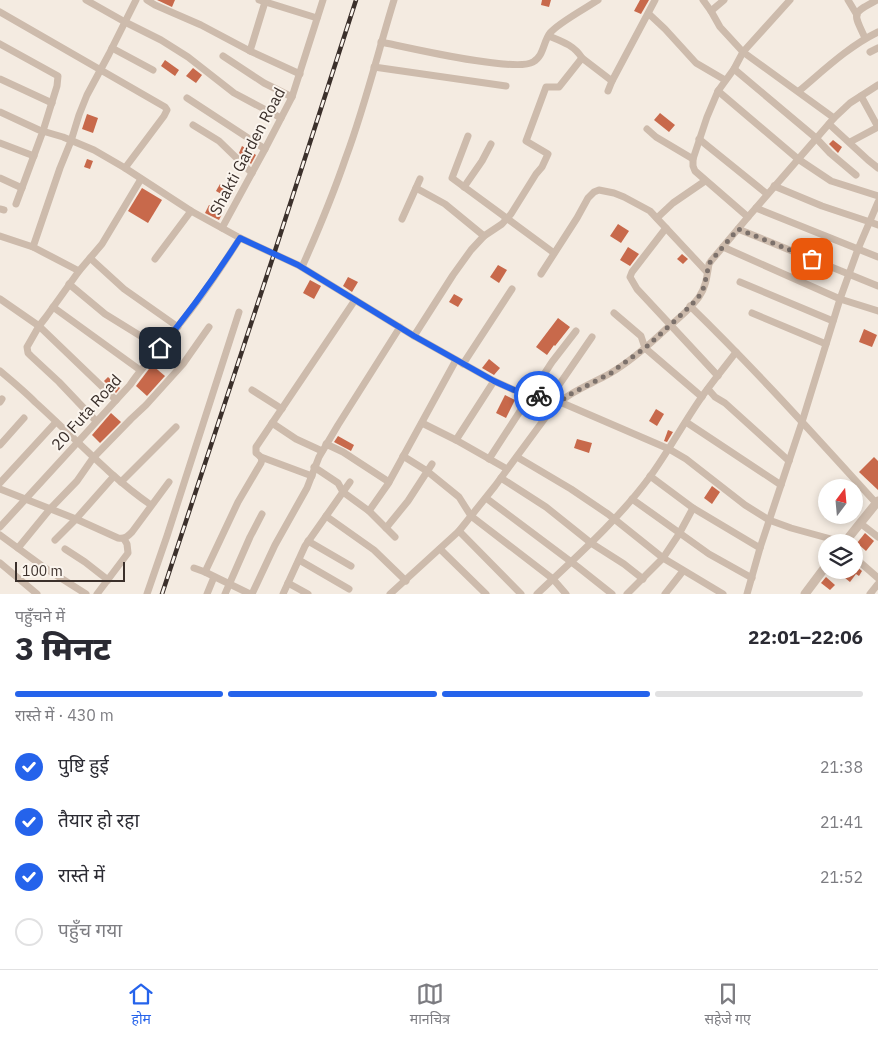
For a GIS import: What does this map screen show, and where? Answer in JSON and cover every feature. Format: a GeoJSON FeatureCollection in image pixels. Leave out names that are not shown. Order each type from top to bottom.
{"type":"FeatureCollection","features":[{"type":"Feature","properties":{"kind":"street"},"geometry":{"type":"LineString","coordinates":[[86,0],[188,57],[234,93],[281,118]]}},
{"type":"Feature","properties":{"kind":"street"},"geometry":{"type":"LineString","coordinates":[[33,247],[84,102],[136,0]]}},
{"type":"Feature","properties":{"kind":"street"},"geometry":{"type":"LineString","coordinates":[[147,0],[300,74]]}},
{"type":"Feature","properties":{"kind":"street","name":"Shakti Garden Road"},"geometry":{"type":"LineString","coordinates":[[222,228],[292,97],[322,0]]}},
{"type":"Feature","properties":{"kind":"street"},"geometry":{"type":"LineString","coordinates":[[302,267],[347,157],[394,0]]}},
{"type":"Feature","properties":{"kind":"street"},"geometry":{"type":"LineString","coordinates":[[381,42],[477,61],[527,65],[538,58],[550,33],[598,0]]}},
{"type":"Feature","properties":{"kind":"street"},"geometry":{"type":"LineString","coordinates":[[703,0],[732,42],[799,92],[832,121],[850,142],[878,168]]}},
{"type":"Feature","properties":{"kind":"street"},"geometry":{"type":"LineString","coordinates":[[712,11],[724,0]]}},
{"type":"Feature","properties":{"kind":"street"},"geometry":{"type":"LineString","coordinates":[[748,217],[695,171],[693,159],[718,91],[743,52],[790,0]]}},
{"type":"Feature","properties":{"kind":"street"},"geometry":{"type":"LineString","coordinates":[[848,0],[865,38]]}},
{"type":"Feature","properties":{"kind":"street"},"geometry":{"type":"LineString","coordinates":[[856,15],[862,8],[877,0]]}},
{"type":"Feature","properties":{"kind":"street"},"geometry":{"type":"LineString","coordinates":[[250,51],[262,1],[317,18]]}},
{"type":"Feature","properties":{"kind":"street"},"geometry":{"type":"LineString","coordinates":[[608,91],[648,14],[652,2]]}},
{"type":"Feature","properties":{"kind":"street"},"geometry":{"type":"LineString","coordinates":[[0,12],[165,107],[167,110],[164,116],[125,168]]}},
{"type":"Feature","properties":{"kind":"street"},"geometry":{"type":"LineString","coordinates":[[648,14],[665,29],[696,63],[725,80]]}},
{"type":"Feature","properties":{"kind":"street"},"geometry":{"type":"LineString","coordinates":[[799,92],[837,59],[865,38],[878,32]]}},
{"type":"Feature","properties":{"kind":"street"},"geometry":{"type":"LineString","coordinates":[[549,36],[571,46],[582,58],[612,81]]}},
{"type":"Feature","properties":{"kind":"street"},"geometry":{"type":"LineString","coordinates":[[0,44],[58,76],[57,86],[43,131],[16,204]]}},
{"type":"Feature","properties":{"kind":"street"},"geometry":{"type":"LineString","coordinates":[[112,48],[153,70]]}},
{"type":"Feature","properties":{"kind":"street"},"geometry":{"type":"LineString","coordinates":[[870,52],[878,48]]}},
{"type":"Feature","properties":{"kind":"street"},"geometry":{"type":"LineString","coordinates":[[223,56],[264,83],[292,97]]}},
{"type":"Feature","properties":{"kind":"street"},"geometry":{"type":"LineString","coordinates":[[414,336],[471,250],[484,236],[507,219],[542,167],[548,154],[526,140],[546,87],[560,88],[582,58]]}},
{"type":"Feature","properties":{"kind":"street"},"geometry":{"type":"LineString","coordinates":[[374,67],[506,86]]}},
{"type":"Feature","properties":{"kind":"street"},"geometry":{"type":"LineString","coordinates":[[734,68],[856,175]]}},
{"type":"Feature","properties":{"kind":"street"},"geometry":{"type":"LineString","coordinates":[[0,79],[52,103]]}},
{"type":"Feature","properties":{"kind":"street"},"geometry":{"type":"LineString","coordinates":[[390,594],[459,531],[486,498],[551,410],[567,396],[611,373],[645,348],[698,298],[704,287],[711,261],[767,194],[816,138],[850,103],[878,85]]}},
{"type":"Feature","properties":{"kind":"street"},"geometry":{"type":"LineString","coordinates":[[718,91],[798,159],[831,181],[878,196]]}},
{"type":"Feature","properties":{"kind":"street"},"geometry":{"type":"LineString","coordinates":[[850,142],[878,127],[861,96]]}},
{"type":"Feature","properties":{"kind":"street"},"geometry":{"type":"LineString","coordinates":[[187,98],[265,149]]}},
{"type":"Feature","properties":{"kind":"street"},"geometry":{"type":"LineString","coordinates":[[0,112],[94,150],[191,211],[240,238],[302,267],[414,336],[494,381],[530,395],[550,398],[669,449],[686,459],[745,505],[770,520],[818,535]]}},
{"type":"Feature","properties":{"kind":"street"},"geometry":{"type":"LineString","coordinates":[[193,125],[219,142],[252,173]]}},
{"type":"Feature","properties":{"kind":"street"},"geometry":{"type":"LineString","coordinates":[[647,129],[656,137],[693,159]]}},
{"type":"Feature","properties":{"kind":"street"},"geometry":{"type":"LineString","coordinates":[[468,136],[452,178],[554,253]]}},
{"type":"Feature","properties":{"kind":"street"},"geometry":{"type":"LineString","coordinates":[[699,139],[767,194]]}},
{"type":"Feature","properties":{"kind":"street"},"geometry":{"type":"LineString","coordinates":[[0,144],[34,156]]}},
{"type":"Feature","properties":{"kind":"street"},"geometry":{"type":"LineString","coordinates":[[464,187],[491,144]]}},
{"type":"Feature","properties":{"kind":"street"},"geometry":{"type":"LineString","coordinates":[[0,178],[22,188]]}},
{"type":"Feature","properties":{"kind":"street"},"geometry":{"type":"LineString","coordinates":[[96,421],[28,352],[27,347],[38,326],[78,271],[102,244],[141,178]]}},
{"type":"Feature","properties":{"kind":"street"},"geometry":{"type":"LineString","coordinates":[[402,219],[420,179]]}},
{"type":"Feature","properties":{"kind":"street"},"geometry":{"type":"LineString","coordinates":[[657,218],[673,203],[706,181]]}},
{"type":"Feature","properties":{"kind":"street"},"geometry":{"type":"LineString","coordinates":[[774,186],[878,226]]}},
{"type":"Feature","properties":{"kind":"street"},"geometry":{"type":"LineString","coordinates":[[416,188],[445,204],[484,236]]}},
{"type":"Feature","properties":{"kind":"street"},"geometry":{"type":"LineString","coordinates":[[541,274],[588,198],[599,190],[624,197],[650,212],[708,272]]}},
{"type":"Feature","properties":{"kind":"street"},"geometry":{"type":"LineString","coordinates":[[747,594],[840,299],[878,202]]}},
{"type":"Feature","properties":{"kind":"street"},"geometry":{"type":"LineString","coordinates":[[756,208],[878,257]]}},
{"type":"Feature","properties":{"kind":"street"},"geometry":{"type":"LineString","coordinates":[[155,259],[191,211]]}},
{"type":"Feature","properties":{"kind":"street"},"geometry":{"type":"LineString","coordinates":[[666,228],[632,272],[630,278],[718,376]]}},
{"type":"Feature","properties":{"kind":"street"},"geometry":{"type":"LineString","coordinates":[[738,229],[878,286]]}},
{"type":"Feature","properties":{"kind":"street"},"geometry":{"type":"LineString","coordinates":[[0,236],[33,247],[78,271]]}},
{"type":"Feature","properties":{"kind":"street","name":"20 Futa Road"},"geometry":{"type":"LineString","coordinates":[[0,527],[130,385],[140,370],[178,327],[240,238]]}},
{"type":"Feature","properties":{"kind":"street"},"geometry":{"type":"LineString","coordinates":[[723,247],[840,299],[878,311]]}},
{"type":"Feature","properties":{"kind":"street"},"geometry":{"type":"LineString","coordinates":[[90,258],[124,289],[178,327]]}},
{"type":"Feature","properties":{"kind":"street"},"geometry":{"type":"LineString","coordinates":[[740,282],[833,321]]}},
{"type":"Feature","properties":{"kind":"street"},"geometry":{"type":"LineString","coordinates":[[69,284],[105,314],[160,348]]}},
{"type":"Feature","properties":{"kind":"street"},"geometry":{"type":"LineString","coordinates":[[369,511],[389,482],[422,423],[460,362],[512,289]]}},
{"type":"Feature","properties":{"kind":"street"},"geometry":{"type":"LineString","coordinates":[[0,300],[38,326],[116,400]]}},
{"type":"Feature","properties":{"kind":"street"},"geometry":{"type":"LineString","coordinates":[[312,476],[261,458],[256,452],[256,448],[354,300]]}},
{"type":"Feature","properties":{"kind":"street"},"geometry":{"type":"LineString","coordinates":[[690,306],[736,352],[877,502],[863,518]]}},
{"type":"Feature","properties":{"kind":"street"},"geometry":{"type":"LineString","coordinates":[[53,307],[140,370]]}},
{"type":"Feature","properties":{"kind":"street"},"geometry":{"type":"LineString","coordinates":[[146,594],[168,536],[239,312]]}},
{"type":"Feature","properties":{"kind":"street"},"geometry":{"type":"LineString","coordinates":[[614,313],[641,336],[645,348],[702,397]]}},
{"type":"Feature","properties":{"kind":"street"},"geometry":{"type":"LineString","coordinates":[[752,313],[826,344]]}},
{"type":"Feature","properties":{"kind":"street"},"geometry":{"type":"LineString","coordinates":[[18,548],[50,509],[77,481],[93,458],[146,405],[183,364],[209,327]]}},
{"type":"Feature","properties":{"kind":"street"},"geometry":{"type":"LineString","coordinates":[[194,568],[251,594],[275,544],[307,488],[314,467],[324,447],[400,327]]}},
{"type":"Feature","properties":{"kind":"street"},"geometry":{"type":"LineString","coordinates":[[489,459],[552,362],[576,330]]}},
{"type":"Feature","properties":{"kind":"street"},"geometry":{"type":"LineString","coordinates":[[550,398],[592,337]]}},
{"type":"Feature","properties":{"kind":"street"},"geometry":{"type":"LineString","coordinates":[[537,594],[615,519],[632,499],[669,449],[702,397],[736,352]]}},
{"type":"Feature","properties":{"kind":"street"},"geometry":{"type":"LineString","coordinates":[[0,371],[93,458],[151,505]]}},
{"type":"Feature","properties":{"kind":"street"},"geometry":{"type":"LineString","coordinates":[[456,440],[494,381]]}},
{"type":"Feature","properties":{"kind":"street"},"geometry":{"type":"LineString","coordinates":[[708,389],[715,397],[725,402],[789,461]]}},
{"type":"Feature","properties":{"kind":"street"},"geometry":{"type":"LineString","coordinates":[[252,390],[282,408]]}},
{"type":"Feature","properties":{"kind":"street"},"geometry":{"type":"LineString","coordinates":[[0,445],[24,418]]}},
{"type":"Feature","properties":{"kind":"street"},"geometry":{"type":"LineString","coordinates":[[0,483],[56,422]]}},
{"type":"Feature","properties":{"kind":"street"},"geometry":{"type":"LineString","coordinates":[[686,422],[781,485]]}},
{"type":"Feature","properties":{"kind":"street"},"geometry":{"type":"LineString","coordinates":[[272,423],[296,439],[343,452],[389,482]]}},
{"type":"Feature","properties":{"kind":"street"},"geometry":{"type":"LineString","coordinates":[[422,423],[508,469]]}},
{"type":"Feature","properties":{"kind":"street"},"geometry":{"type":"LineString","coordinates":[[121,482],[176,427]]}},
{"type":"Feature","properties":{"kind":"street"},"geometry":{"type":"LineString","coordinates":[[403,456],[430,468],[458,497],[471,516],[553,579],[566,594]]}},
{"type":"Feature","properties":{"kind":"street"},"geometry":{"type":"LineString","coordinates":[[517,456],[615,519],[663,558],[723,594]]}},
{"type":"Feature","properties":{"kind":"street"},"geometry":{"type":"LineString","coordinates":[[205,572],[238,502],[262,461],[261,458]]}},
{"type":"Feature","properties":{"kind":"street"},"geometry":{"type":"LineString","coordinates":[[314,467],[338,483],[343,492],[369,511],[395,537]]}},
{"type":"Feature","properties":{"kind":"street"},"geometry":{"type":"LineString","coordinates":[[386,528],[408,501],[430,468]]}},
{"type":"Feature","properties":{"kind":"street"},"geometry":{"type":"LineString","coordinates":[[55,540],[114,476]]}},
{"type":"Feature","properties":{"kind":"street"},"geometry":{"type":"LineString","coordinates":[[650,476],[693,508],[760,548]]}},
{"type":"Feature","properties":{"kind":"street"},"geometry":{"type":"LineString","coordinates":[[501,478],[546,507],[591,543],[643,578]]}},
{"type":"Feature","properties":{"kind":"street"},"geometry":{"type":"LineString","coordinates":[[0,489],[124,539],[132,532],[169,482]]}},
{"type":"Feature","properties":{"kind":"street"},"geometry":{"type":"LineString","coordinates":[[283,594],[308,542],[350,482]]}},
{"type":"Feature","properties":{"kind":"street"},"geometry":{"type":"LineString","coordinates":[[486,498],[612,594]]}},
{"type":"Feature","properties":{"kind":"street"},"geometry":{"type":"LineString","coordinates":[[632,499],[722,563],[752,578]]}},
{"type":"Feature","properties":{"kind":"street"},"geometry":{"type":"LineString","coordinates":[[627,594],[663,558],[693,508]]}},
{"type":"Feature","properties":{"kind":"street"},"geometry":{"type":"LineString","coordinates":[[225,594],[262,514]]}},
{"type":"Feature","properties":{"kind":"street"},"geometry":{"type":"LineString","coordinates":[[326,516],[374,550],[406,581]]}},
{"type":"Feature","properties":{"kind":"street"},"geometry":{"type":"LineString","coordinates":[[862,524],[878,537]]}},
{"type":"Feature","properties":{"kind":"street"},"geometry":{"type":"LineString","coordinates":[[459,531],[521,594]]}},
{"type":"Feature","properties":{"kind":"street"},"geometry":{"type":"LineString","coordinates":[[0,535],[45,568],[86,594]]}},
{"type":"Feature","properties":{"kind":"street"},"geometry":{"type":"LineString","coordinates":[[97,594],[128,553],[127,544],[124,539]]}},
{"type":"Feature","properties":{"kind":"street"},"geometry":{"type":"LineString","coordinates":[[308,542],[352,566]]}},
{"type":"Feature","properties":{"kind":"street"},"geometry":{"type":"LineString","coordinates":[[66,549],[108,580]]}},
{"type":"Feature","properties":{"kind":"street"},"geometry":{"type":"LineString","coordinates":[[440,549],[486,594]]}},
{"type":"Feature","properties":{"kind":"street"},"geometry":{"type":"LineString","coordinates":[[298,560],[349,589]]}},
{"type":"Feature","properties":{"kind":"street"},"geometry":{"type":"LineString","coordinates":[[0,563],[37,594]]}},
{"type":"Feature","properties":{"kind":"street"},"geometry":{"type":"LineString","coordinates":[[863,565],[878,578]]}},
{"type":"Feature","properties":{"kind":"street"},"geometry":{"type":"LineString","coordinates":[[665,594],[684,571]]}},
{"type":"Feature","properties":{"kind":"street"},"geometry":{"type":"LineString","coordinates":[[207,594],[214,576]]}},
{"type":"Feature","properties":{"kind":"street"},"geometry":{"type":"LineString","coordinates":[[805,594],[818,577]]}},
{"type":"Feature","properties":{"kind":"street"},"geometry":{"type":"LineString","coordinates":[[288,583],[308,594]]}},
{"type":"Feature","properties":{"kind":"street"},"geometry":{"type":"LineString","coordinates":[[870,594],[878,584]]}},
{"type":"Feature","properties":{"kind":"building"},"geometry":{"type":"Polygon","coordinates":[[[157,0],[175,0],[172,7],[157,0]]]}},
{"type":"Feature","properties":{"kind":"building"},"geometry":{"type":"Polygon","coordinates":[[[542,0],[551,0],[549,7],[541,5],[542,0]]]}},
{"type":"Feature","properties":{"kind":"building"},"geometry":{"type":"Polygon","coordinates":[[[640,0],[649,0],[641,14],[634,11],[640,0]]]}},
{"type":"Feature","properties":{"kind":"building"},"geometry":{"type":"Polygon","coordinates":[[[165,60],[179,70],[175,76],[161,66],[165,60]]]}},
{"type":"Feature","properties":{"kind":"building"},"geometry":{"type":"Polygon","coordinates":[[[193,68],[202,75],[196,83],[186,76],[193,68]]]}},
{"type":"Feature","properties":{"kind":"building"},"geometry":{"type":"Polygon","coordinates":[[[660,113],[675,125],[669,132],[654,120],[660,113]]]}},
{"type":"Feature","properties":{"kind":"building"},"geometry":{"type":"Polygon","coordinates":[[[87,114],[98,118],[93,133],[82,129],[87,114]]]}},
{"type":"Feature","properties":{"kind":"building"},"geometry":{"type":"Polygon","coordinates":[[[833,140],[842,147],[838,153],[829,144],[833,140]]]}},
{"type":"Feature","properties":{"kind":"building"},"geometry":{"type":"Polygon","coordinates":[[[242,146],[256,155],[251,164],[239,153],[242,146]]]}},
{"type":"Feature","properties":{"kind":"building"},"geometry":{"type":"Polygon","coordinates":[[[87,159],[93,161],[90,169],[84,167],[87,159]]]}},
{"type":"Feature","properties":{"kind":"building"},"geometry":{"type":"Polygon","coordinates":[[[220,184],[234,192],[230,199],[216,191],[220,184]]]}},
{"type":"Feature","properties":{"kind":"building"},"geometry":{"type":"Polygon","coordinates":[[[142,188],[162,200],[148,223],[128,211],[142,188]]]}},
{"type":"Feature","properties":{"kind":"building"},"geometry":{"type":"Polygon","coordinates":[[[209,205],[223,212],[219,220],[205,213],[209,205]]]}},
{"type":"Feature","properties":{"kind":"building"},"geometry":{"type":"Polygon","coordinates":[[[618,224],[629,231],[621,243],[610,236],[618,224]]]}},
{"type":"Feature","properties":{"kind":"building"},"geometry":{"type":"Polygon","coordinates":[[[628,247],[639,254],[630,266],[620,260],[628,247]]]}},
{"type":"Feature","properties":{"kind":"building"},"geometry":{"type":"Polygon","coordinates":[[[682,254],[688,259],[683,264],[677,259],[682,254]]]}},
{"type":"Feature","properties":{"kind":"building"},"geometry":{"type":"Polygon","coordinates":[[[498,265],[507,270],[499,283],[490,277],[498,265]]]}},
{"type":"Feature","properties":{"kind":"building"},"geometry":{"type":"Polygon","coordinates":[[[348,277],[358,282],[352,292],[343,286],[348,277]]]}},
{"type":"Feature","properties":{"kind":"building"},"geometry":{"type":"Polygon","coordinates":[[[310,280],[321,286],[314,299],[303,293],[310,280]]]}},
{"type":"Feature","properties":{"kind":"building"},"geometry":{"type":"Polygon","coordinates":[[[454,294],[463,299],[458,307],[449,302],[454,294]]]}},
{"type":"Feature","properties":{"kind":"building"},"geometry":{"type":"Polygon","coordinates":[[[558,318],[570,327],[547,355],[536,347],[558,318]]]}},
{"type":"Feature","properties":{"kind":"building"},"geometry":{"type":"Polygon","coordinates":[[[864,329],[877,335],[872,347],[859,342],[864,329]]]}},
{"type":"Feature","properties":{"kind":"building"},"geometry":{"type":"Polygon","coordinates":[[[489,359],[500,368],[494,375],[482,368],[489,359]]]}},
{"type":"Feature","properties":{"kind":"building"},"geometry":{"type":"Polygon","coordinates":[[[152,365],[165,376],[147,396],[136,386],[152,365]]]}},
{"type":"Feature","properties":{"kind":"building"},"geometry":{"type":"Polygon","coordinates":[[[108,377],[120,388],[116,393],[104,381],[108,377]]]}},
{"type":"Feature","properties":{"kind":"building"},"geometry":{"type":"Polygon","coordinates":[[[505,395],[515,400],[506,418],[496,413],[505,395]]]}},
{"type":"Feature","properties":{"kind":"building"},"geometry":{"type":"Polygon","coordinates":[[[656,409],[664,414],[657,426],[649,421],[656,409]]]}},
{"type":"Feature","properties":{"kind":"building"},"geometry":{"type":"Polygon","coordinates":[[[111,413],[121,422],[100,443],[92,435],[111,413]]]}},
{"type":"Feature","properties":{"kind":"building"},"geometry":{"type":"Polygon","coordinates":[[[668,430],[673,432],[667,442],[664,441],[668,430]]]}},
{"type":"Feature","properties":{"kind":"building"},"geometry":{"type":"Polygon","coordinates":[[[338,436],[354,445],[351,451],[334,442],[338,436]]]}},
{"type":"Feature","properties":{"kind":"building"},"geometry":{"type":"Polygon","coordinates":[[[577,439],[592,443],[589,453],[574,448],[577,439]]]}},
{"type":"Feature","properties":{"kind":"building"},"geometry":{"type":"Polygon","coordinates":[[[874,457],[878,461],[878,490],[859,472],[874,457]]]}},
{"type":"Feature","properties":{"kind":"building"},"geometry":{"type":"Polygon","coordinates":[[[712,486],[720,492],[712,504],[704,498],[712,486]]]}},
{"type":"Feature","properties":{"kind":"building"},"geometry":{"type":"Polygon","coordinates":[[[865,533],[874,541],[866,551],[863,548],[863,536],[865,533]]]}},
{"type":"Feature","properties":{"kind":"building"},"geometry":{"type":"Polygon","coordinates":[[[824,579],[828,579],[835,585],[830,590],[821,583],[824,579]]]}},
{"type":"Feature","properties":{"kind":"railway"},"geometry":{"type":"LineString","coordinates":[[162,594],[356,0]]}},
{"type":"Feature","properties":{"kind":"way so far"},"geometry":{"type":"LineString","coordinates":[[539,396],[560,402],[567,396],[611,373],[645,348],[698,298],[704,287],[709,264],[738,229],[812,259]]}},
{"type":"Feature","properties":{"kind":"route"},"geometry":{"type":"LineString","coordinates":[[160,348],[216,275],[240,238],[298,265],[414,336],[494,381],[514,390],[539,396]]}}]}
